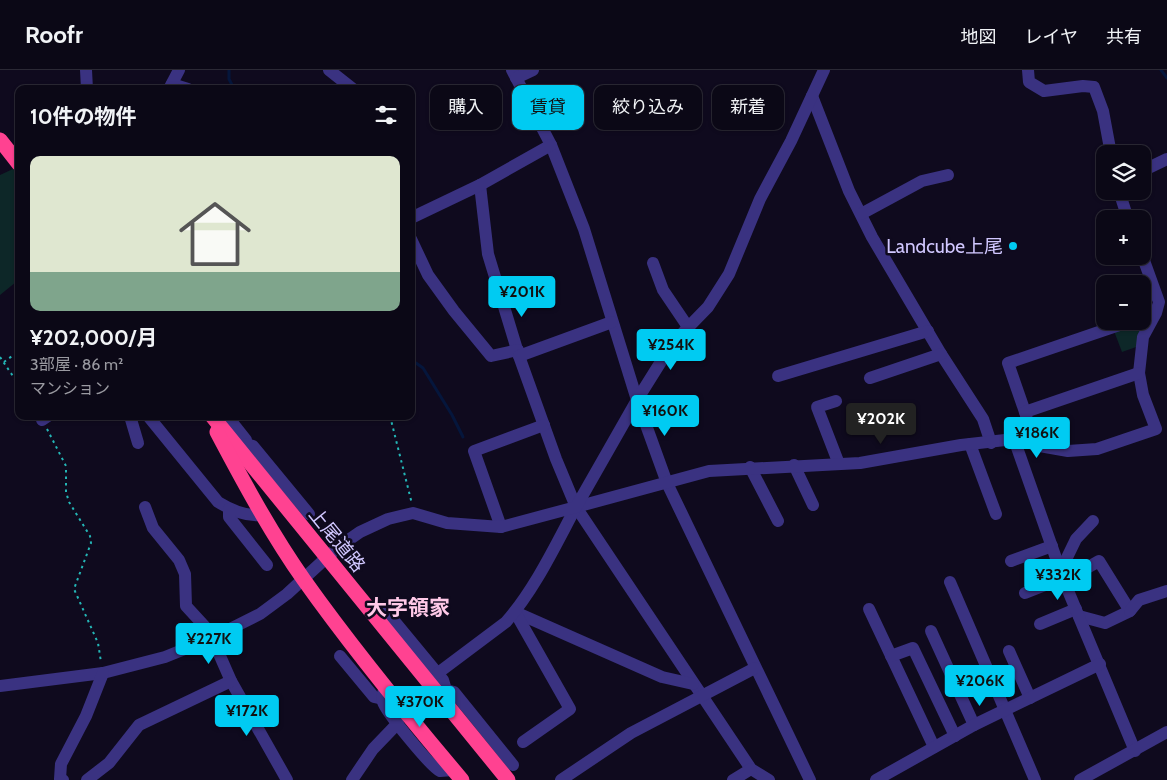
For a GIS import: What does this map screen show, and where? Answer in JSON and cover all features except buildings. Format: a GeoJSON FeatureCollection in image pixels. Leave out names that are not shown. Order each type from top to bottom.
{"type":"FeatureCollection","features":[{"type":"Feature","properties":{"kind":"highway"},"geometry":{"type":"LineString","coordinates":[[0,140],[15,160]]}},
{"type":"Feature","properties":{"kind":"highway","name":"上尾道路"},"geometry":{"type":"LineString","coordinates":[[212,420],[263,515],[303,579],[384,693],[450,775]]}},
{"type":"Feature","properties":{"kind":"highway","name":"上尾道路"},"geometry":{"type":"LineString","coordinates":[[214,420],[244,448],[325,558],[444,695],[508,780]]}},
{"type":"Feature","properties":{"kind":"street"},"geometry":{"type":"LineString","coordinates":[[86,70],[87,85]]}},
{"type":"Feature","properties":{"kind":"street"},"geometry":{"type":"LineString","coordinates":[[172,85],[179,70]]}},
{"type":"Feature","properties":{"kind":"street"},"geometry":{"type":"LineString","coordinates":[[329,70],[348,85]]}},
{"type":"Feature","properties":{"kind":"street"},"geometry":{"type":"LineString","coordinates":[[533,70],[514,74],[551,145],[584,229],[637,400],[667,483],[810,780]]}},
{"type":"Feature","properties":{"kind":"street"},"geometry":{"type":"LineString","coordinates":[[1028,70],[1029,82],[1044,91],[1083,86],[1094,87],[1103,111],[1109,145]]}},
{"type":"Feature","properties":{"kind":"street"},"geometry":{"type":"LineString","coordinates":[[438,673],[506,622],[515,612],[543,567],[637,400],[672,344],[708,307],[729,274],[760,199],[812,96],[820,73]]}},
{"type":"Feature","properties":{"kind":"street"},"geometry":{"type":"LineString","coordinates":[[812,96],[860,214],[941,354],[983,419],[992,442]]}},
{"type":"Feature","properties":{"kind":"street"},"geometry":{"type":"LineString","coordinates":[[415,216],[480,185],[551,145]]}},
{"type":"Feature","properties":{"kind":"street"},"geometry":{"type":"LineString","coordinates":[[1151,167],[1167,160]]}},
{"type":"Feature","properties":{"kind":"street"},"geometry":{"type":"LineString","coordinates":[[860,214],[922,181],[948,175]]}},
{"type":"Feature","properties":{"kind":"street"},"geometry":{"type":"LineString","coordinates":[[480,185],[488,254],[518,353],[576,507],[751,769],[769,780]]}},
{"type":"Feature","properties":{"kind":"street"},"geometry":{"type":"LineString","coordinates":[[415,247],[428,275],[454,311],[491,356],[518,353],[612,322]]}},
{"type":"Feature","properties":{"kind":"street"},"geometry":{"type":"LineString","coordinates":[[653,263],[663,290],[688,327]]}},
{"type":"Feature","properties":{"kind":"street"},"geometry":{"type":"LineString","coordinates":[[0,686],[103,673],[165,657],[212,638],[260,614],[303,579],[325,558],[360,532],[388,519],[413,513],[447,524],[501,527],[709,471],[750,467],[839,464],[1014,439],[1034,445],[1068,451],[1096,449],[1156,429],[1143,395],[1139,373],[1143,336],[1156,313],[1159,302],[1146,265]]}},
{"type":"Feature","properties":{"kind":"street"},"geometry":{"type":"LineString","coordinates":[[1151,315],[1156,313]]}},
{"type":"Feature","properties":{"kind":"street"},"geometry":{"type":"LineString","coordinates":[[1034,445],[1026,412],[1008,363],[1105,330]]}},
{"type":"Feature","properties":{"kind":"street"},"geometry":{"type":"LineString","coordinates":[[778,376],[928,331]]}},
{"type":"Feature","properties":{"kind":"street"},"geometry":{"type":"LineString","coordinates":[[870,378],[941,354]]}},
{"type":"Feature","properties":{"kind":"street"},"geometry":{"type":"LineString","coordinates":[[1026,412],[1139,373]]}},
{"type":"Feature","properties":{"kind":"street"},"geometry":{"type":"LineString","coordinates":[[836,401],[816,408],[839,464]]}},
{"type":"Feature","properties":{"kind":"street"},"geometry":{"type":"LineString","coordinates":[[131,420],[138,443]]}},
{"type":"Feature","properties":{"kind":"street"},"geometry":{"type":"LineString","coordinates":[[151,420],[218,502],[229,509],[252,515],[263,515]]}},
{"type":"Feature","properties":{"kind":"street"},"geometry":{"type":"LineString","coordinates":[[231,420],[243,435],[244,448],[253,446],[309,514]]}},
{"type":"Feature","properties":{"kind":"street"},"geometry":{"type":"LineString","coordinates":[[501,527],[474,451],[544,425]]}},
{"type":"Feature","properties":{"kind":"street"},"geometry":{"type":"LineString","coordinates":[[1014,439],[1063,576],[1134,750]]}},
{"type":"Feature","properties":{"kind":"street"},"geometry":{"type":"LineString","coordinates":[[970,444],[996,514]]}},
{"type":"Feature","properties":{"kind":"street"},"geometry":{"type":"LineString","coordinates":[[794,466],[813,505]]}},
{"type":"Feature","properties":{"kind":"street"},"geometry":{"type":"LineString","coordinates":[[750,467],[778,521]]}},
{"type":"Feature","properties":{"kind":"street"},"geometry":{"type":"LineString","coordinates":[[145,507],[153,528],[179,560],[185,574],[186,606],[212,638],[231,681],[287,780]]}},
{"type":"Feature","properties":{"kind":"street"},"geometry":{"type":"LineString","coordinates":[[229,509],[229,517],[267,565]]}},
{"type":"Feature","properties":{"kind":"street"},"geometry":{"type":"LineString","coordinates":[[1063,576],[1076,539],[1093,521]]}},
{"type":"Feature","properties":{"kind":"street"},"geometry":{"type":"LineString","coordinates":[[1011,561],[1052,546]]}},
{"type":"Feature","properties":{"kind":"street"},"geometry":{"type":"LineString","coordinates":[[1025,593],[1099,561],[1130,611]]}},
{"type":"Feature","properties":{"kind":"street"},"geometry":{"type":"LineString","coordinates":[[950,582],[1035,780]]}},
{"type":"Feature","properties":{"kind":"street"},"geometry":{"type":"LineString","coordinates":[[1040,624],[1078,612],[1105,623],[1130,611],[1139,600],[1167,591]]}},
{"type":"Feature","properties":{"kind":"street"},"geometry":{"type":"LineString","coordinates":[[869,610],[934,747]]}},
{"type":"Feature","properties":{"kind":"street"},"geometry":{"type":"LineString","coordinates":[[371,613],[383,612],[391,616],[444,680],[444,695],[454,692],[514,765]]}},
{"type":"Feature","properties":{"kind":"street"},"geometry":{"type":"LineString","coordinates":[[515,612],[662,677],[693,684]]}},
{"type":"Feature","properties":{"kind":"street"},"geometry":{"type":"LineString","coordinates":[[515,612],[570,709],[523,742]]}},
{"type":"Feature","properties":{"kind":"street"},"geometry":{"type":"LineString","coordinates":[[931,631],[974,725]]}},
{"type":"Feature","properties":{"kind":"street"},"geometry":{"type":"LineString","coordinates":[[891,656],[912,648],[955,736]]}},
{"type":"Feature","properties":{"kind":"street"},"geometry":{"type":"LineString","coordinates":[[1009,651],[1030,698]]}},
{"type":"Feature","properties":{"kind":"street"},"geometry":{"type":"LineString","coordinates":[[340,656],[374,697],[384,693],[385,708],[450,775]]}},
{"type":"Feature","properties":{"kind":"street"},"geometry":{"type":"LineString","coordinates":[[876,780],[974,725],[1100,664]]}},
{"type":"Feature","properties":{"kind":"street"},"geometry":{"type":"LineString","coordinates":[[561,780],[631,733],[755,668]]}},
{"type":"Feature","properties":{"kind":"street"},"geometry":{"type":"LineString","coordinates":[[63,780],[60,779],[61,764],[86,716],[103,673]]}},
{"type":"Feature","properties":{"kind":"street"},"geometry":{"type":"LineString","coordinates":[[87,780],[108,763],[139,725],[231,681]]}},
{"type":"Feature","properties":{"kind":"street"},"geometry":{"type":"LineString","coordinates":[[352,780],[373,749],[398,722]]}},
{"type":"Feature","properties":{"kind":"street"},"geometry":{"type":"LineString","coordinates":[[1080,780],[1099,776],[1134,750],[1167,732]]}},
{"type":"Feature","properties":{"kind":"street"},"geometry":{"type":"LineString","coordinates":[[733,780],[751,769]]}},
{"type":"Feature","properties":{"kind":"path"},"geometry":{"type":"LineString","coordinates":[[4,362],[15,354]]}},
{"type":"Feature","properties":{"kind":"path"},"geometry":{"type":"LineString","coordinates":[[0,356],[15,379]]}},
{"type":"Feature","properties":{"kind":"path"},"geometry":{"type":"LineString","coordinates":[[46,420],[66,466],[66,492],[69,502],[90,536],[90,550],[74,589],[98,643],[103,673]]}},
{"type":"Feature","properties":{"kind":"path"},"geometry":{"type":"LineString","coordinates":[[391,420],[413,513]]}},
{"type":"Feature","properties":{"kind":"green space"},"geometry":{"type":"Polygon","coordinates":[[[13,169],[15,171],[15,283],[0,295],[0,175],[13,169]]]}},
{"type":"Feature","properties":{"kind":"green space"},"geometry":{"type":"Polygon","coordinates":[[[1144,330],[1139,346],[1122,352],[1114,331],[1144,330]]]}},
{"type":"Feature","properties":{"kind":"waterway"},"geometry":{"type":"LineString","coordinates":[[229,70],[229,79],[232,85]]}},
{"type":"Feature","properties":{"kind":"waterway"},"geometry":{"type":"LineString","coordinates":[[1161,70],[1167,78]]}},
{"type":"Feature","properties":{"kind":"waterway"},"geometry":{"type":"LineString","coordinates":[[415,363],[423,368],[452,415],[463,437]]}},
{"type":"Feature","properties":{"kind":"place","name":"Landcube上尾"},"geometry":{"type":"Point","coordinates":[1013,246]}},
{"type":"Feature","properties":{"kind":"district","name":"大字領家"},"geometry":{"type":"Point","coordinates":[408,607]}}]}
